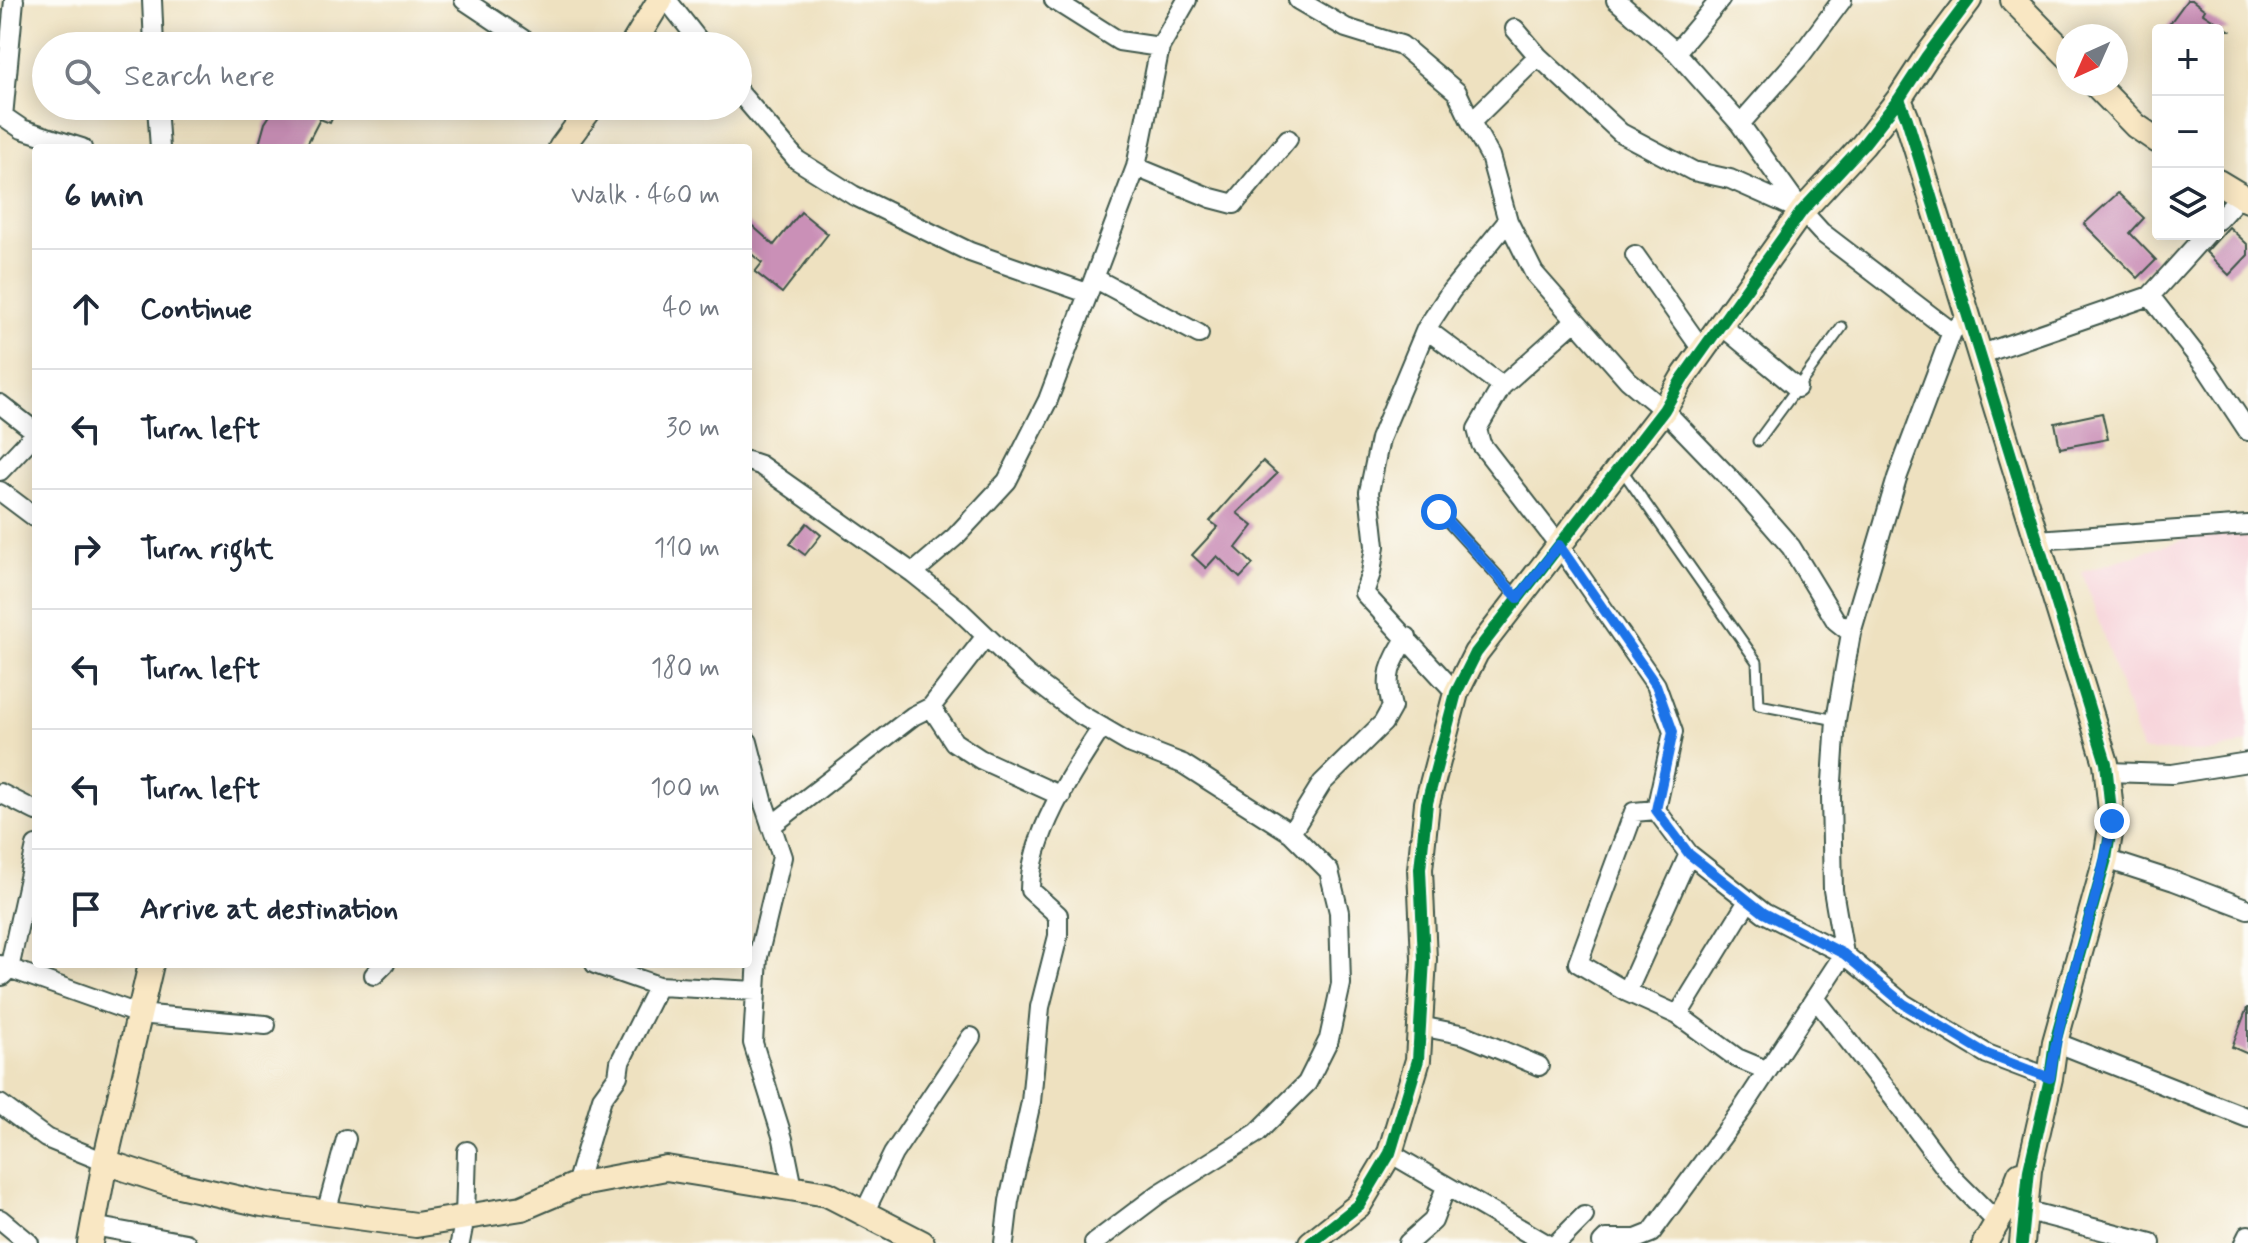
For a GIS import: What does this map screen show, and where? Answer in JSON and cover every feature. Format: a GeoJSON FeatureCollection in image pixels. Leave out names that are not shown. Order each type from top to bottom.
{"type":"FeatureCollection","features":[{"type":"Feature","properties":{"kind":"street"},"geometry":{"type":"LineString","coordinates":[[14,0],[2,115],[22,129],[69,144]]}},
{"type":"Feature","properties":{"kind":"street"},"geometry":{"type":"LineString","coordinates":[[152,0],[153,32]]}},
{"type":"Feature","properties":{"kind":"street"},"geometry":{"type":"LineString","coordinates":[[464,0],[512,32]]}},
{"type":"Feature","properties":{"kind":"street"},"geometry":{"type":"LineString","coordinates":[[641,32],[660,0]]}},
{"type":"Feature","properties":{"kind":"street"},"geometry":{"type":"LineString","coordinates":[[667,0],[692,32]]}},
{"type":"Feature","properties":{"kind":"street"},"geometry":{"type":"LineString","coordinates":[[1054,0],[1119,41],[1160,47]]}},
{"type":"Feature","properties":{"kind":"street"},"geometry":{"type":"LineString","coordinates":[[913,573],[955,537],[1007,481],[1048,400],[1136,167],[1160,47],[1187,0]]}},
{"type":"Feature","properties":{"kind":"street"},"geometry":{"type":"LineString","coordinates":[[1298,0],[1346,28],[1401,45],[1457,92],[1490,156],[1508,221],[1534,273],[1628,380],[1664,410],[1744,493],[1791,547],[1836,621],[1851,633]]}},
{"type":"Feature","properties":{"kind":"street"},"geometry":{"type":"LineString","coordinates":[[1616,0],[1676,52],[1740,124],[1802,211],[1821,232],[1960,325]]}},
{"type":"Feature","properties":{"kind":"street"},"geometry":{"type":"LineString","coordinates":[[1676,52],[1720,0]]}},
{"type":"Feature","properties":{"kind":"street"},"geometry":{"type":"LineString","coordinates":[[1740,124],[1801,55],[1842,0]]}},
{"type":"Feature","properties":{"kind":"street"},"geometry":{"type":"LineString","coordinates":[[1311,1243],[1359,1205],[1390,1153],[1418,1060],[1424,959],[1420,869],[1427,803],[1456,693],[1476,653],[1664,410],[1682,379],[1802,211],[1863,145],[1969,0]]}},
{"type":"Feature","properties":{"kind":"street"},"geometry":{"type":"LineString","coordinates":[[2013,0],[2056,44]]}},
{"type":"Feature","properties":{"kind":"street"},"geometry":{"type":"LineString","coordinates":[[1515,29],[1538,56],[1621,133],[1693,171],[1730,179],[1802,211]]}},
{"type":"Feature","properties":{"kind":"street"},"geometry":{"type":"LineString","coordinates":[[1471,122],[1538,56]]}},
{"type":"Feature","properties":{"kind":"street"},"geometry":{"type":"LineString","coordinates":[[2107,96],[2136,126],[2152,137]]}},
{"type":"Feature","properties":{"kind":"street"},"geometry":{"type":"LineString","coordinates":[[1899,99],[1907,119],[1960,325],[1979,355],[2107,772],[2112,821],[2106,859],[2055,1042],[2029,1170],[2022,1243]]}},
{"type":"Feature","properties":{"kind":"street"},"geometry":{"type":"LineString","coordinates":[[752,107],[797,160],[853,195],[970,252],[1090,286],[1199,334]]}},
{"type":"Feature","properties":{"kind":"street"},"geometry":{"type":"LineString","coordinates":[[158,120],[160,144]]}},
{"type":"Feature","properties":{"kind":"street"},"geometry":{"type":"LineString","coordinates":[[564,144],[582,120]]}},
{"type":"Feature","properties":{"kind":"street"},"geometry":{"type":"LineString","coordinates":[[1136,167],[1211,198],[1234,204],[1288,139]]}},
{"type":"Feature","properties":{"kind":"street"},"geometry":{"type":"LineString","coordinates":[[2224,186],[2244,198],[2224,215]]}},
{"type":"Feature","properties":{"kind":"street"},"geometry":{"type":"LineString","coordinates":[[1456,693],[1364,593],[1375,546],[1369,492],[1380,439],[1426,329],[1451,291],[1508,221]]}},
{"type":"Feature","properties":{"kind":"street"},"geometry":{"type":"LineString","coordinates":[[1979,355],[2150,296],[2201,240]]}},
{"type":"Feature","properties":{"kind":"street"},"geometry":{"type":"LineString","coordinates":[[1635,255],[1703,351]]}},
{"type":"Feature","properties":{"kind":"street"},"geometry":{"type":"LineString","coordinates":[[2150,296],[2207,369],[2248,431]]}},
{"type":"Feature","properties":{"kind":"street"},"geometry":{"type":"LineString","coordinates":[[1575,321],[1502,386],[1477,429],[1481,444],[1559,545],[1656,685],[1673,732],[1656,810],[1689,854],[1764,913],[1844,954],[1904,1004],[1987,1054],[2050,1078]]}},
{"type":"Feature","properties":{"kind":"street"},"geometry":{"type":"LineString","coordinates":[[1602,1243],[1606,1239],[1636,1239],[1651,1233],[1743,1108],[1844,954],[1833,890],[1831,797],[1836,720],[1851,633],[1897,478],[1960,325]]}},
{"type":"Feature","properties":{"kind":"street"},"geometry":{"type":"LineString","coordinates":[[1722,326],[1797,388]]}},
{"type":"Feature","properties":{"kind":"street"},"geometry":{"type":"LineString","coordinates":[[1426,329],[1502,386]]}},
{"type":"Feature","properties":{"kind":"street"},"geometry":{"type":"LineString","coordinates":[[0,404],[32,430]]}},
{"type":"Feature","properties":{"kind":"street"},"geometry":{"type":"LineString","coordinates":[[0,471],[32,437]]}},
{"type":"Feature","properties":{"kind":"street"},"geometry":{"type":"LineString","coordinates":[[752,462],[913,573],[958,609],[1026,674],[1076,712],[1129,743],[1183,764],[1291,833],[1329,871],[1339,912],[1341,984],[1329,1039],[1307,1083],[1257,1133],[1159,1194],[1094,1243]]}},
{"type":"Feature","properties":{"kind":"street"},"geometry":{"type":"LineString","coordinates":[[0,491],[32,515]]}},
{"type":"Feature","properties":{"kind":"street"},"geometry":{"type":"LineString","coordinates":[[2037,540],[2248,525]]}},
{"type":"Feature","properties":{"kind":"street"},"geometry":{"type":"LineString","coordinates":[[771,826],[913,716],[931,707],[986,636]]}},
{"type":"Feature","properties":{"kind":"street"},"geometry":{"type":"LineString","coordinates":[[1291,833],[1322,783],[1383,723],[1392,707],[1386,683],[1396,655],[1407,637]]}},
{"type":"Feature","properties":{"kind":"street"},"geometry":{"type":"LineString","coordinates":[[931,707],[954,742],[980,759],[1061,796]]}},
{"type":"Feature","properties":{"kind":"street"},"geometry":{"type":"LineString","coordinates":[[1004,1243],[1009,1201],[1031,1102],[1040,1007],[1058,936],[1058,915],[1030,890],[1030,870],[1045,828],[1076,766],[1102,727]]}},
{"type":"Feature","properties":{"kind":"street"},"geometry":{"type":"LineString","coordinates":[[752,757],[782,857],[758,957],[753,1043],[783,1139],[793,1188]]}},
{"type":"Feature","properties":{"kind":"street"},"geometry":{"type":"LineString","coordinates":[[2107,772],[2172,774],[2248,762]]}},
{"type":"Feature","properties":{"kind":"street"},"geometry":{"type":"LineString","coordinates":[[0,793],[32,809]]}},
{"type":"Feature","properties":{"kind":"street"},"geometry":{"type":"LineString","coordinates":[[1656,810],[1634,812],[1578,963],[1627,992],[1678,1015],[1737,1058],[1766,1070]]}},
{"type":"Feature","properties":{"kind":"street"},"geometry":{"type":"LineString","coordinates":[[1627,992],[1689,854]]}},
{"type":"Feature","properties":{"kind":"street"},"geometry":{"type":"LineString","coordinates":[[2106,859],[2248,909]]}},
{"type":"Feature","properties":{"kind":"street"},"geometry":{"type":"LineString","coordinates":[[32,861],[3,971],[138,1014],[266,1025]]}},
{"type":"Feature","properties":{"kind":"street"},"geometry":{"type":"LineString","coordinates":[[1678,1015],[1748,901]]}},
{"type":"Feature","properties":{"kind":"street"},"geometry":{"type":"LineString","coordinates":[[150,968],[105,1162],[92,1234],[186,1243]]}},
{"type":"Feature","properties":{"kind":"street"},"geometry":{"type":"LineString","coordinates":[[606,968],[658,986],[756,991]]}},
{"type":"Feature","properties":{"kind":"street"},"geometry":{"type":"LineString","coordinates":[[576,1185],[602,1098],[618,1076],[620,1062],[658,986]]}},
{"type":"Feature","properties":{"kind":"street"},"geometry":{"type":"LineString","coordinates":[[1815,998],[1889,1092],[1991,1233],[2008,1204],[2037,1136]]}},
{"type":"Feature","properties":{"kind":"street"},"geometry":{"type":"LineString","coordinates":[[1420,1026],[1465,1035],[1539,1066]]}},
{"type":"Feature","properties":{"kind":"street"},"geometry":{"type":"LineString","coordinates":[[864,1213],[893,1154],[971,1037]]}},
{"type":"Feature","properties":{"kind":"street"},"geometry":{"type":"LineString","coordinates":[[2055,1042],[2248,1118]]}},
{"type":"Feature","properties":{"kind":"street"},"geometry":{"type":"LineString","coordinates":[[0,1104],[46,1138],[105,1162],[166,1182],[234,1198],[326,1213],[416,1225],[522,1208],[576,1185],[666,1168],[827,1194],[922,1243]]}},
{"type":"Feature","properties":{"kind":"street"},"geometry":{"type":"LineString","coordinates":[[326,1213],[346,1139]]}},
{"type":"Feature","properties":{"kind":"street"},"geometry":{"type":"LineString","coordinates":[[460,1243],[465,1217],[467,1151]]}},
{"type":"Feature","properties":{"kind":"street"},"geometry":{"type":"LineString","coordinates":[[1390,1153],[1545,1243]]}},
{"type":"Feature","properties":{"kind":"street"},"geometry":{"type":"LineString","coordinates":[[1408,1243],[1433,1221],[1446,1187]]}},
{"type":"Feature","properties":{"kind":"street"},"geometry":{"type":"LineString","coordinates":[[2024,1210],[2151,1243]]}},
{"type":"Feature","properties":{"kind":"street"},"geometry":{"type":"LineString","coordinates":[[1557,1243],[1584,1216]]}},
{"type":"Feature","properties":{"kind":"street"},"geometry":{"type":"LineString","coordinates":[[0,1219],[29,1243]]}},
{"type":"Feature","properties":{"kind":"street"},"geometry":{"type":"LineString","coordinates":[[2244,1243],[2248,1235]]}},
{"type":"Feature","properties":{"kind":"lane"},"geometry":{"type":"LineString","coordinates":[[1758,441],[1842,327]]}},
{"type":"Feature","properties":{"kind":"lane"},"geometry":{"type":"LineString","coordinates":[[1620,466],[1757,662],[1759,705],[1836,720]]}},
{"type":"Feature","properties":{"kind":"lane"},"geometry":{"type":"LineString","coordinates":[[1439,512],[1518,598]]}},
{"type":"Feature","properties":{"kind":"shaded area"},"geometry":{"type":"Polygon","coordinates":[[[2248,519],[2248,742],[2215,752],[2142,751],[2082,572],[2248,519]]]}},
{"type":"Feature","properties":{"kind":"building"},"geometry":{"type":"Polygon","coordinates":[[[2187,0],[2192,0],[2205,10],[2203,13],[2220,24],[2169,24],[2187,0]]]}},
{"type":"Feature","properties":{"kind":"building"},"geometry":{"type":"Polygon","coordinates":[[[267,120],[319,120],[307,144],[259,144],[267,120]]]}},
{"type":"Feature","properties":{"kind":"building"},"geometry":{"type":"Polygon","coordinates":[[[2118,193],[2144,218],[2130,233],[2156,260],[2138,278],[2084,224],[2118,193]]]}},
{"type":"Feature","properties":{"kind":"building"},"geometry":{"type":"Polygon","coordinates":[[[801,212],[828,234],[782,293],[755,272],[762,263],[752,254],[752,226],[774,245],[801,212]]]}},
{"type":"Feature","properties":{"kind":"building"},"geometry":{"type":"Polygon","coordinates":[[[2229,227],[2248,245],[2248,255],[2229,275],[2206,252],[2217,240],[2224,240],[2224,232],[2229,227]]]}},
{"type":"Feature","properties":{"kind":"building"},"geometry":{"type":"Polygon","coordinates":[[[2102,413],[2108,439],[2060,448],[2055,423],[2102,413]]]}},
{"type":"Feature","properties":{"kind":"building"},"geometry":{"type":"Polygon","coordinates":[[[1263,461],[1277,474],[1237,513],[1253,526],[1236,548],[1253,564],[1240,578],[1217,556],[1206,568],[1192,555],[1218,527],[1210,521],[1263,461]]]}},
{"type":"Feature","properties":{"kind":"building"},"geometry":{"type":"Polygon","coordinates":[[[807,523],[821,535],[805,555],[790,544],[807,523]]]}},
{"type":"Feature","properties":{"kind":"building"},"geometry":{"type":"Polygon","coordinates":[[[2248,1008],[2248,1054],[2232,1047],[2248,1008]]]}},
{"type":"Feature","properties":{"kind":"cycle path"},"geometry":{"type":"LineString","coordinates":[[1969,0],[1899,99],[2106,763],[2112,821],[2106,859],[2055,1042],[2029,1170],[2022,1243]]}},
{"type":"Feature","properties":{"kind":"cycle path"},"geometry":{"type":"LineString","coordinates":[[1311,1243],[1359,1205],[1390,1153],[1418,1060],[1424,959],[1420,869],[1427,803],[1456,693],[1476,653],[1664,410],[1682,379],[1802,211],[1863,145],[1899,99]]}},
{"type":"Feature","properties":{"kind":"route"},"geometry":{"type":"LineString","coordinates":[[1439,512],[1518,598],[1559,545],[1656,685],[1673,732],[1656,810],[1689,854],[1764,913],[1844,954],[1904,1004],[1987,1054],[2050,1078],[2055,1042],[2106,859],[2112,821]]}}]}
